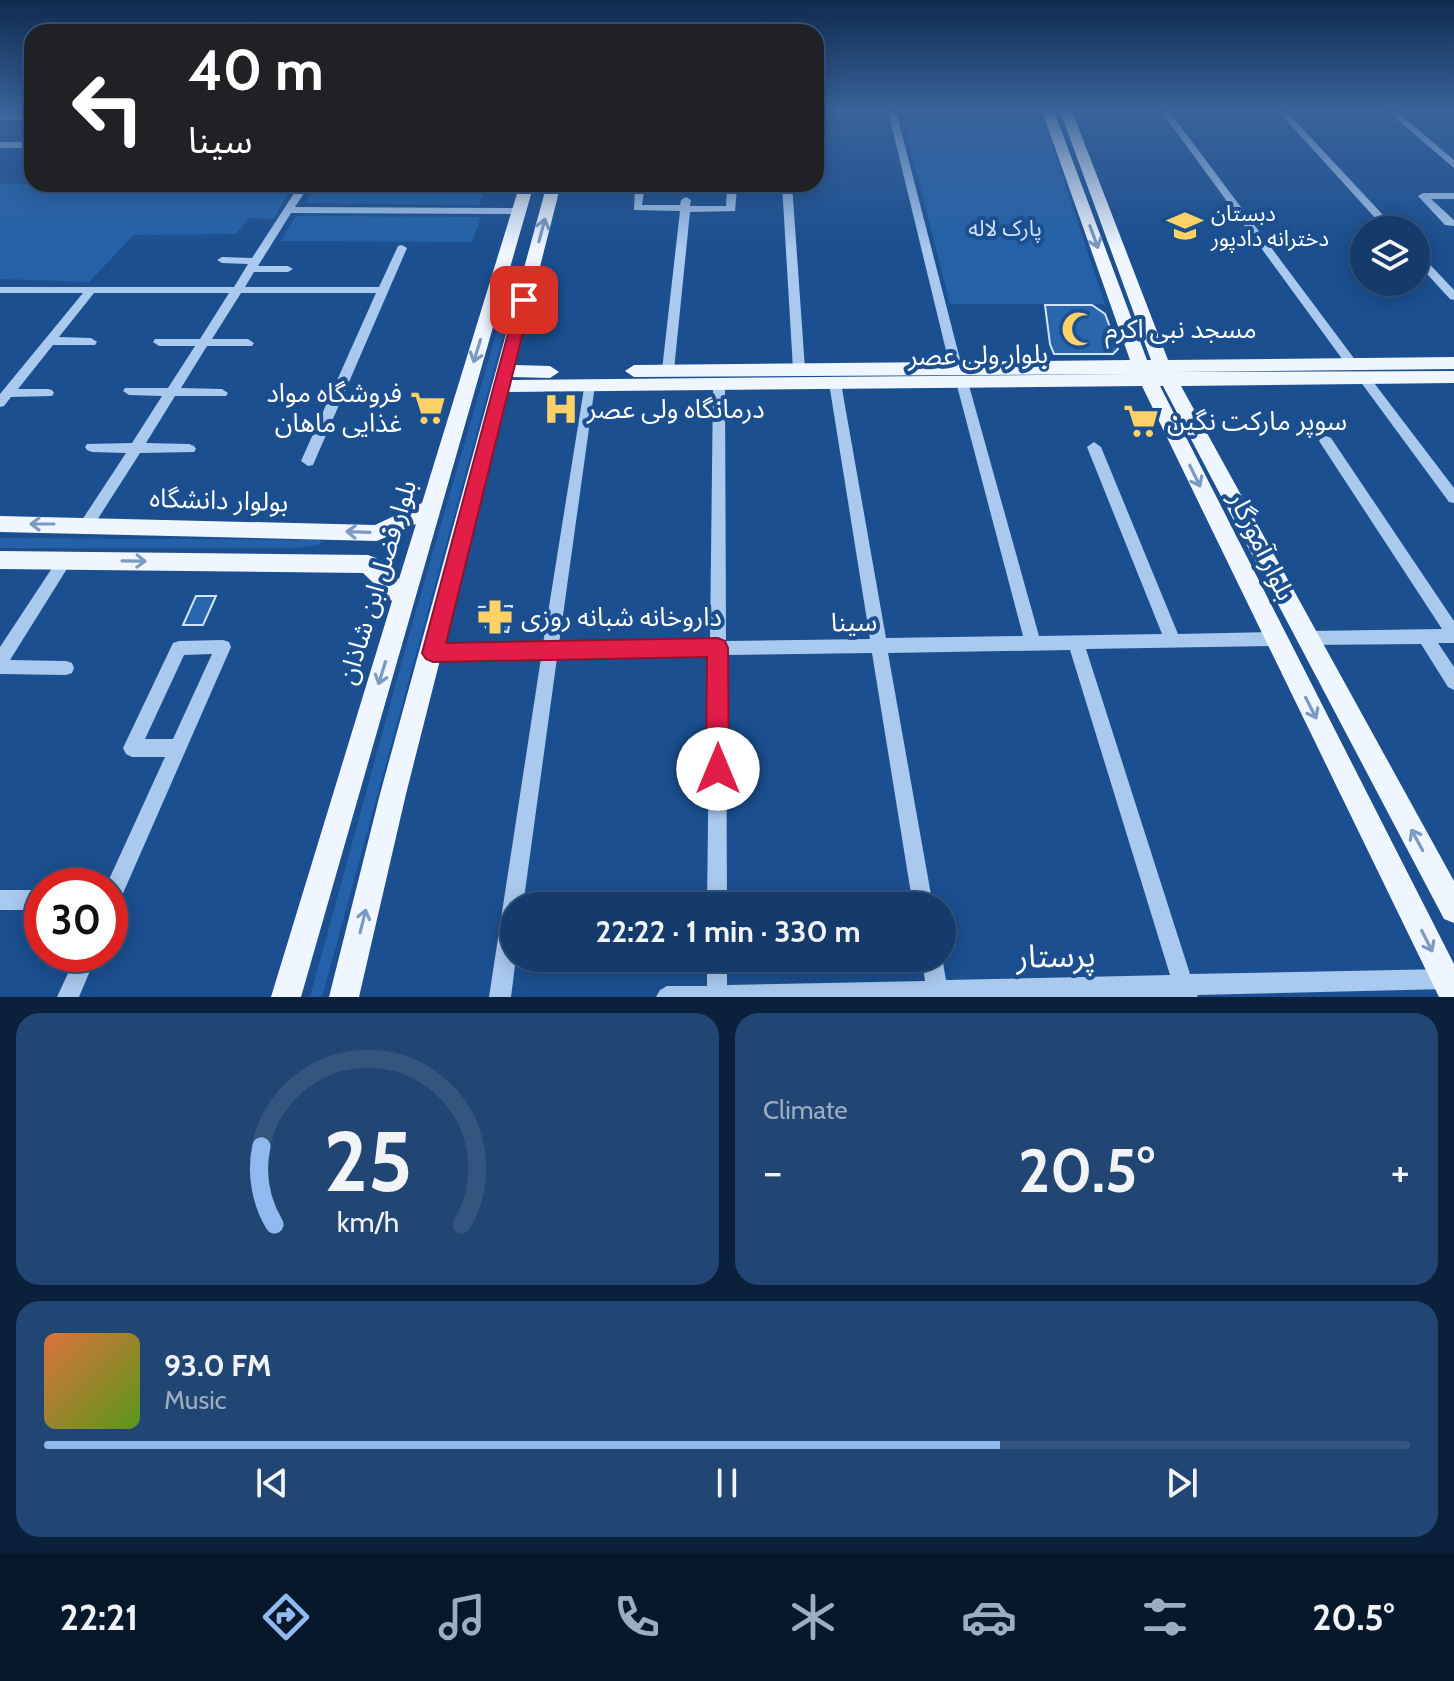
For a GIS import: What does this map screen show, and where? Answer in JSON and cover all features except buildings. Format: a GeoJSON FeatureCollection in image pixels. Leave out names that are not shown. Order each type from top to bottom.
{"type":"FeatureCollection","features":[{"type":"Feature","properties":{"kind":"main road","name":"بلوار آموزگار"},"geometry":{"type":"LineString","coordinates":[[1070,158],[1089,197],[1155,373],[1186,432],[1309,638],[1454,909]]}},
{"type":"Feature","properties":{"kind":"main road","name":"بلوار آموزگار"},"geometry":{"type":"LineString","coordinates":[[1078,158],[1089,197]]}},
{"type":"Feature","properties":{"kind":"main road","name":"بلوار فضل ابن شاذان"},"geometry":{"type":"LineString","coordinates":[[286,997],[525,192]]}},
{"type":"Feature","properties":{"kind":"main road"},"geometry":{"type":"LineString","coordinates":[[344,997],[393,794],[433,653],[552,192]]}},
{"type":"Feature","properties":{"kind":"main road"},"geometry":{"type":"LineString","coordinates":[[499,277],[530,276]]}},
{"type":"Feature","properties":{"kind":"main road","name":"بلوار ولی عصر"},"geometry":{"type":"LineString","coordinates":[[505,379],[570,379],[668,370],[799,369],[959,374],[1358,371],[1453,367]]}},
{"type":"Feature","properties":{"kind":"main road","name":"بلوار ولی عصر"},"geometry":{"type":"LineString","coordinates":[[570,379],[589,385],[835,383],[959,374]]}},
{"type":"Feature","properties":{"kind":"main road","name":"بلوار آموزگار"},"geometry":{"type":"LineString","coordinates":[[1186,432],[1276,639],[1450,987]]}},
{"type":"Feature","properties":{"kind":"main road","name":"بولوار دانشگاه"},"geometry":{"type":"LineString","coordinates":[[0,524],[377,533],[431,508]]}},
{"type":"Feature","properties":{"kind":"main road"},"geometry":{"type":"LineString","coordinates":[[0,560],[368,564],[404,598]]}},
{"type":"Feature","properties":{"kind":"street"},"geometry":{"type":"LineString","coordinates":[[904,158],[959,374],[1033,643]]}},
{"type":"Feature","properties":{"kind":"street"},"geometry":{"type":"LineString","coordinates":[[1199,158],[1451,494]]}},
{"type":"Feature","properties":{"kind":"street"},"geometry":{"type":"LineString","coordinates":[[1325,158],[1379,216]]}},
{"type":"Feature","properties":{"kind":"street"},"geometry":{"type":"LineString","coordinates":[[87,524],[300,192]]}},
{"type":"Feature","properties":{"kind":"street"},"geometry":{"type":"LineString","coordinates":[[639,192],[637,208],[731,209],[732,192]]}},
{"type":"Feature","properties":{"kind":"street"},"geometry":{"type":"LineString","coordinates":[[668,370],[686,192]]}},
{"type":"Feature","properties":{"kind":"street"},"geometry":{"type":"LineString","coordinates":[[788,192],[799,369]]}},
{"type":"Feature","properties":{"kind":"street"},"geometry":{"type":"LineString","coordinates":[[1454,196],[1423,196],[1449,223],[1454,223]]}},
{"type":"Feature","properties":{"kind":"street"},"geometry":{"type":"LineString","coordinates":[[290,210],[519,211]]}},
{"type":"Feature","properties":{"kind":"street"},"geometry":{"type":"LineString","coordinates":[[308,461],[402,248]]}},
{"type":"Feature","properties":{"kind":"street"},"geometry":{"type":"LineString","coordinates":[[222,260],[288,269]]}},
{"type":"Feature","properties":{"kind":"street"},"geometry":{"type":"LineString","coordinates":[[1430,271],[1454,297]]}},
{"type":"Feature","properties":{"kind":"street"},"geometry":{"type":"LineString","coordinates":[[4,398],[92,289]]}},
{"type":"Feature","properties":{"kind":"street"},"geometry":{"type":"LineString","coordinates":[[0,290],[383,290]]}},
{"type":"Feature","properties":{"kind":"street"},"geometry":{"type":"LineString","coordinates":[[50,341],[91,342]]}},
{"type":"Feature","properties":{"kind":"street"},"geometry":{"type":"LineString","coordinates":[[159,342],[248,343]]}},
{"type":"Feature","properties":{"kind":"street"},"geometry":{"type":"LineString","coordinates":[[835,383],[921,892]]}},
{"type":"Feature","properties":{"kind":"street"},"geometry":{"type":"LineString","coordinates":[[717,892],[719,384]]}},
{"type":"Feature","properties":{"kind":"street"},"geometry":{"type":"LineString","coordinates":[[500,997],[589,385]]}},
{"type":"Feature","properties":{"kind":"street"},"geometry":{"type":"LineString","coordinates":[[129,391],[222,393]]}},
{"type":"Feature","properties":{"kind":"street"},"geometry":{"type":"LineString","coordinates":[[4,398],[48,393]]}},
{"type":"Feature","properties":{"kind":"street"},"geometry":{"type":"LineString","coordinates":[[1326,441],[1454,635]]}},
{"type":"Feature","properties":{"kind":"street"},"geometry":{"type":"LineString","coordinates":[[92,447],[189,449]]}},
{"type":"Feature","properties":{"kind":"street"},"geometry":{"type":"LineString","coordinates":[[1094,447],[1173,641]]}},
{"type":"Feature","properties":{"kind":"street"},"geometry":{"type":"LineString","coordinates":[[0,661],[65,560]]}},
{"type":"Feature","properties":{"kind":"street"},"geometry":{"type":"LineString","coordinates":[[1309,638],[1454,635]]}},
{"type":"Feature","properties":{"kind":"street"},"geometry":{"type":"LineString","coordinates":[[1425,636],[1454,682]]}},
{"type":"Feature","properties":{"kind":"street","name":"سینا"},"geometry":{"type":"LineString","coordinates":[[433,653],[1276,639]]}},
{"type":"Feature","properties":{"kind":"street"},"geometry":{"type":"LineString","coordinates":[[1076,642],[1185,991]]}},
{"type":"Feature","properties":{"kind":"street"},"geometry":{"type":"LineString","coordinates":[[125,868],[179,748],[223,647],[179,648],[132,748],[179,748]]}},
{"type":"Feature","properties":{"kind":"street"},"geometry":{"type":"LineString","coordinates":[[0,667],[66,668]]}},
{"type":"Feature","properties":{"kind":"street"},"geometry":{"type":"LineString","coordinates":[[0,900],[24,900]]}},
{"type":"Feature","properties":{"kind":"street"},"geometry":{"type":"LineString","coordinates":[[68,997],[79,972]]}},
{"type":"Feature","properties":{"kind":"street"},"geometry":{"type":"LineString","coordinates":[[717,972],[717,996]]}},
{"type":"Feature","properties":{"kind":"street"},"geometry":{"type":"LineString","coordinates":[[934,972],[938,994]]}},
{"type":"Feature","properties":{"kind":"street","name":"پرستار"},"geometry":{"type":"LineString","coordinates":[[667,997],[1450,987]]}},
{"type":"Feature","properties":{"kind":"green space","name":"پارک لاله"},"geometry":{"type":"Polygon","coordinates":[[[913,158],[1056,158],[1105,304],[950,304],[913,158]]]}},
{"type":"Feature","properties":{"kind":"green space"},"geometry":{"type":"Polygon","coordinates":[[[0,184],[24,184],[24,192],[289,192],[274,219],[249,218],[236,234],[134,235],[89,282],[0,279],[0,184]]]}},
{"type":"Feature","properties":{"kind":"green space"},"geometry":{"type":"Polygon","coordinates":[[[312,192],[484,192],[479,205],[305,203],[312,192]]]}},
{"type":"Feature","properties":{"kind":"green space"},"geometry":{"type":"Polygon","coordinates":[[[296,216],[481,217],[472,242],[280,241],[296,216]]]}},
{"type":"Feature","properties":{"kind":"green space"},"geometry":{"type":"Polygon","coordinates":[[[510,286],[510,311],[322,997],[310,997],[411,628],[510,286]]]}},
{"type":"Feature","properties":{"kind":"green space"},"geometry":{"type":"Polygon","coordinates":[[[0,538],[322,541],[319,545],[295,548],[0,548],[0,538]]]}},
{"type":"Feature","properties":{"kind":"place","name":"دبستان دخترانه دادپور"},"geometry":{"type":"Point","coordinates":[1185,226]}},
{"type":"Feature","properties":{"kind":"place","name":"مسجد نبی اکرم"},"geometry":{"type":"Point","coordinates":[1079,329]}},
{"type":"Feature","properties":{"kind":"place","name":"فروشگاه مواد غذایی ماهان"},"geometry":{"type":"Point","coordinates":[428,408]}},
{"type":"Feature","properties":{"kind":"place","name":"درمانگاه ولی عصر"},"geometry":{"type":"Point","coordinates":[561,409]}},
{"type":"Feature","properties":{"kind":"place","name":"سوپر مارکت نگین"},"geometry":{"type":"Point","coordinates":[1141,421]}},
{"type":"Feature","properties":{"kind":"place","name":"داروخانه شبانه روزی"},"geometry":{"type":"Point","coordinates":[495,617]}},
{"type":"Feature","properties":{"kind":"route"},"geometry":{"type":"LineString","coordinates":[[524,300],[433,653],[718,648],[718,769]]}}]}
